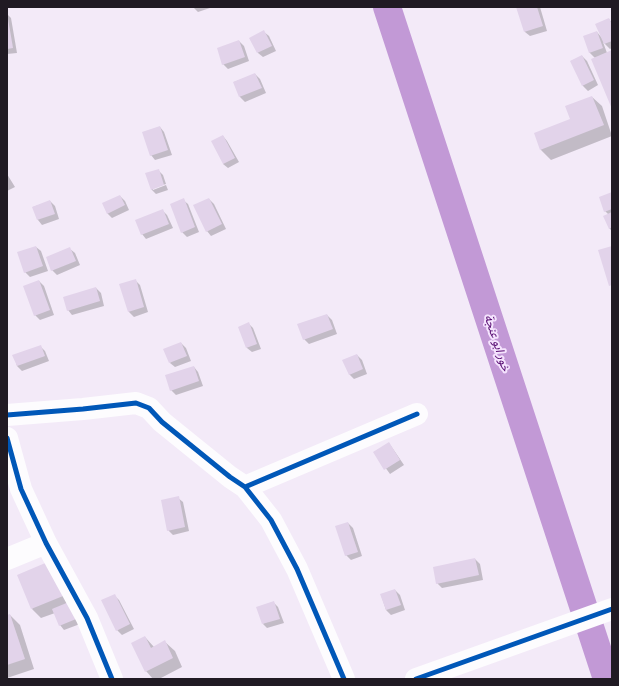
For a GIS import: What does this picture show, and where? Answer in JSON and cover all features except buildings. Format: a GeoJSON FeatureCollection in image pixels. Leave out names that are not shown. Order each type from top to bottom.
{"type":"FeatureCollection","features":[{"type":"Feature","properties":{"kind":"street"},"geometry":{"type":"LineString","coordinates":[[7,415],[136,403],[149,408],[187,442],[230,477],[245,487],[271,520],[297,569],[344,679]]}},
{"type":"Feature","properties":{"kind":"street"},"geometry":{"type":"LineString","coordinates":[[245,487],[417,414]]}},
{"type":"Feature","properties":{"kind":"street"},"geometry":{"type":"LineString","coordinates":[[7,438],[21,489],[46,543],[87,618],[112,679]]}},
{"type":"Feature","properties":{"kind":"street"},"geometry":{"type":"LineString","coordinates":[[7,559],[46,543]]}},
{"type":"Feature","properties":{"kind":"street"},"geometry":{"type":"LineString","coordinates":[[416,679],[612,609]]}},
{"type":"Feature","properties":{"kind":"waterway","name":"خور ابو عنجة"},"geometry":{"type":"LineString","coordinates":[[387,7],[607,679]]}},
{"type":"Feature","properties":{"kind":"cycle path"},"geometry":{"type":"LineString","coordinates":[[7,415],[136,403],[149,408],[162,422],[230,477],[245,487],[271,520],[297,569],[344,679]]}},
{"type":"Feature","properties":{"kind":"cycle path"},"geometry":{"type":"LineString","coordinates":[[245,487],[417,414]]}},
{"type":"Feature","properties":{"kind":"cycle path"},"geometry":{"type":"LineString","coordinates":[[7,438],[21,489],[46,543],[87,618],[112,679]]}},
{"type":"Feature","properties":{"kind":"cycle path"},"geometry":{"type":"LineString","coordinates":[[416,679],[612,609]]}}]}
